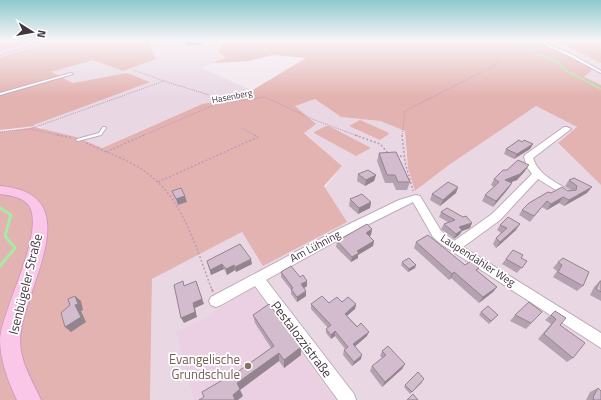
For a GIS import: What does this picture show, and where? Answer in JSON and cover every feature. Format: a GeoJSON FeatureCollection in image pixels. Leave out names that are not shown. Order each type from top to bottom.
{"type":"FeatureCollection","features":[{"type":"Feature","properties":{"kind":"street"},"geometry":{"type":"LineString","coordinates":[[567,129],[528,157],[531,167],[537,174],[567,193]]}},
{"type":"Feature","properties":{"kind":"street"},"geometry":{"type":"LineString","coordinates":[[455,247],[496,217],[537,174]]}},
{"type":"Feature","properties":{"kind":"street","name":"Isenbügeler Straße"},"geometry":{"type":"LineString","coordinates":[[0,190],[27,196],[37,207],[40,222],[37,247],[11,335],[14,364],[29,400]]}},
{"type":"Feature","properties":{"kind":"street","name":"Laupendahler Weg"},"geometry":{"type":"LineString","coordinates":[[416,198],[438,234],[455,247],[601,340]]}},
{"type":"Feature","properties":{"kind":"street","name":"Am Lühning"},"geometry":{"type":"LineString","coordinates":[[216,301],[348,229],[403,202],[416,198]]}},
{"type":"Feature","properties":{"kind":"street","name":"Pestalozzistraße"},"geometry":{"type":"LineString","coordinates":[[257,278],[348,400]]}},
{"type":"Feature","properties":{"kind":"lane"},"geometry":{"type":"LineString","coordinates":[[579,60],[601,72]]}},
{"type":"Feature","properties":{"kind":"lane"},"geometry":{"type":"LineString","coordinates":[[0,94],[72,74]]}},
{"type":"Feature","properties":{"kind":"lane"},"geometry":{"type":"LineString","coordinates":[[78,140],[100,134],[104,128]]}},
{"type":"Feature","properties":{"kind":"path"},"geometry":{"type":"LineString","coordinates":[[416,198],[409,182],[404,156],[403,128],[405,111],[440,92],[490,70],[499,60]]}},
{"type":"Feature","properties":{"kind":"path","name":"Hasenberg"},"geometry":{"type":"LineString","coordinates":[[133,70],[209,95]]}},
{"type":"Feature","properties":{"kind":"path"},"geometry":{"type":"LineString","coordinates":[[0,132],[30,129],[164,80]]}},
{"type":"Feature","properties":{"kind":"path","name":"Hasenberg"},"geometry":{"type":"LineString","coordinates":[[106,152],[197,111],[219,103],[265,97],[312,119],[380,144],[388,153],[404,156]]}},
{"type":"Feature","properties":{"kind":"path"},"geometry":{"type":"LineString","coordinates":[[158,182],[258,137],[242,128]]}},
{"type":"Feature","properties":{"kind":"path"},"geometry":{"type":"LineString","coordinates":[[133,165],[158,182],[180,212],[216,301]]}},
{"type":"Feature","properties":{"kind":"shaded area"},"geometry":{"type":"Polygon","coordinates":[[[0,60],[154,60],[123,71],[93,60],[51,72],[73,83],[127,73],[150,82],[34,125],[36,126],[0,130],[0,60]]]}},
{"type":"Feature","properties":{"kind":"shaded area"},"geometry":{"type":"Polygon","coordinates":[[[93,60],[123,71],[154,60],[222,60],[201,68],[253,91],[241,97],[201,104],[87,154],[35,124],[149,82],[128,73],[73,83],[50,72],[93,60]]]}},
{"type":"Feature","properties":{"kind":"shaded area"},"geometry":{"type":"Polygon","coordinates":[[[221,60],[254,60],[249,61],[212,63],[221,60]]]}},
{"type":"Feature","properties":{"kind":"shaded area"},"geometry":{"type":"Polygon","coordinates":[[[303,60],[575,60],[593,69],[584,77],[601,85],[601,185],[558,143],[577,127],[536,106],[449,165],[415,191],[408,168],[405,131],[380,121],[341,117],[315,99],[295,106],[316,124],[304,133],[342,166],[324,186],[347,222],[263,266],[242,232],[152,279],[150,400],[0,400],[0,132],[35,127],[76,137],[102,148],[202,104],[241,97],[303,60]]]}},
{"type":"Feature","properties":{"kind":"shaded area"},"geometry":{"type":"Polygon","coordinates":[[[574,60],[594,60],[601,63],[601,85],[583,77],[594,68],[574,60]]]}},
{"type":"Feature","properties":{"kind":"shaded area"},"geometry":{"type":"Polygon","coordinates":[[[594,60],[601,60],[601,63],[594,60]]]}},
{"type":"Feature","properties":{"kind":"shaded area"},"geometry":{"type":"Polygon","coordinates":[[[315,99],[341,117],[380,121],[405,131],[408,168],[416,191],[449,165],[536,106],[577,127],[558,144],[601,185],[601,400],[150,400],[152,279],[242,232],[264,266],[342,166],[304,132],[315,124],[295,106],[315,99]]]}},
{"type":"Feature","properties":{"kind":"shaded area"},"geometry":{"type":"Polygon","coordinates":[[[360,120],[389,134],[380,140],[349,126],[360,120]]]}},
{"type":"Feature","properties":{"kind":"shaded area"},"geometry":{"type":"Polygon","coordinates":[[[326,126],[329,126],[371,148],[356,156],[314,133],[326,126]]]}},
{"type":"Feature","properties":{"kind":"shaded area","name":"Evangelische Grundschule"},"geometry":{"type":"Polygon","coordinates":[[[253,287],[335,400],[194,400],[176,332],[202,320],[253,287]]]}},
{"type":"Feature","properties":{"kind":"building"},"geometry":{"type":"Polygon","coordinates":[[[519,140],[522,142],[524,140],[533,144],[517,154],[506,149],[519,140]]]}},
{"type":"Feature","properties":{"kind":"building"},"geometry":{"type":"Polygon","coordinates":[[[396,152],[410,182],[398,182],[395,175],[387,175],[379,153],[396,152]]]}},
{"type":"Feature","properties":{"kind":"building"},"geometry":{"type":"Polygon","coordinates":[[[518,160],[529,165],[520,174],[505,180],[512,183],[496,201],[485,195],[499,182],[494,179],[503,170],[507,170],[518,160]]]}},
{"type":"Feature","properties":{"kind":"building"},"geometry":{"type":"Polygon","coordinates":[[[368,170],[376,175],[366,180],[358,174],[368,170]]]}},
{"type":"Feature","properties":{"kind":"building"},"geometry":{"type":"Polygon","coordinates":[[[574,178],[592,187],[569,200],[563,197],[551,204],[547,201],[534,216],[522,210],[529,203],[548,192],[551,193],[562,187],[568,191],[576,190],[577,186],[569,180],[574,178]]]}},
{"type":"Feature","properties":{"kind":"building"},"geometry":{"type":"Polygon","coordinates":[[[448,182],[458,187],[443,200],[432,194],[448,182]]]}},
{"type":"Feature","properties":{"kind":"building"},"geometry":{"type":"Polygon","coordinates":[[[181,188],[185,196],[176,199],[172,191],[181,188]]]}},
{"type":"Feature","properties":{"kind":"building"},"geometry":{"type":"Polygon","coordinates":[[[362,194],[371,202],[359,208],[350,199],[362,194]]]}},
{"type":"Feature","properties":{"kind":"building"},"geometry":{"type":"Polygon","coordinates":[[[447,208],[463,217],[466,216],[472,223],[459,227],[462,230],[456,234],[444,224],[455,220],[441,212],[447,208]]]}},
{"type":"Feature","properties":{"kind":"building"},"geometry":{"type":"Polygon","coordinates":[[[508,217],[520,224],[500,242],[496,238],[507,228],[500,225],[508,217]]]}},
{"type":"Feature","properties":{"kind":"building"},"geometry":{"type":"Polygon","coordinates":[[[367,224],[372,229],[366,233],[374,241],[357,251],[359,253],[352,257],[337,241],[367,224]]]}},
{"type":"Feature","properties":{"kind":"building"},"geometry":{"type":"Polygon","coordinates":[[[428,235],[465,265],[471,261],[479,268],[476,270],[497,287],[483,297],[454,272],[452,274],[416,242],[428,235]]]}},
{"type":"Feature","properties":{"kind":"building"},"geometry":{"type":"Polygon","coordinates":[[[240,244],[251,259],[235,267],[234,265],[226,269],[222,264],[210,270],[207,261],[240,244]]]}},
{"type":"Feature","properties":{"kind":"building"},"geometry":{"type":"Polygon","coordinates":[[[513,250],[523,255],[521,258],[527,261],[522,268],[506,259],[513,250]]]}},
{"type":"Feature","properties":{"kind":"building"},"geometry":{"type":"Polygon","coordinates":[[[409,258],[416,265],[409,269],[402,262],[409,258]]]}},
{"type":"Feature","properties":{"kind":"building"},"geometry":{"type":"Polygon","coordinates":[[[563,258],[589,272],[583,286],[558,272],[562,265],[558,262],[563,258]]]}},
{"type":"Feature","properties":{"kind":"building"},"geometry":{"type":"Polygon","coordinates":[[[291,266],[300,277],[303,275],[307,281],[301,284],[306,291],[297,297],[291,289],[293,288],[281,272],[291,266]]]}},
{"type":"Feature","properties":{"kind":"building"},"geometry":{"type":"Polygon","coordinates":[[[183,281],[184,286],[196,281],[202,299],[193,303],[195,312],[181,318],[174,285],[183,281]]]}},
{"type":"Feature","properties":{"kind":"building"},"geometry":{"type":"Polygon","coordinates":[[[601,281],[601,292],[596,289],[601,281]]]}},
{"type":"Feature","properties":{"kind":"building"},"geometry":{"type":"Polygon","coordinates":[[[75,296],[78,304],[75,305],[81,317],[65,327],[61,313],[70,305],[68,299],[75,296]]]}},
{"type":"Feature","properties":{"kind":"building"},"geometry":{"type":"Polygon","coordinates":[[[322,296],[329,303],[337,297],[342,302],[348,297],[356,304],[345,314],[357,327],[361,323],[369,332],[353,344],[362,355],[354,362],[344,350],[348,347],[335,331],[331,335],[326,329],[331,325],[311,304],[322,296]]]}},
{"type":"Feature","properties":{"kind":"building"},"geometry":{"type":"Polygon","coordinates":[[[529,302],[542,312],[531,323],[515,315],[529,302]]]}},
{"type":"Feature","properties":{"kind":"building"},"geometry":{"type":"Polygon","coordinates":[[[269,304],[301,347],[284,360],[279,353],[237,383],[240,389],[233,395],[235,400],[199,400],[204,397],[202,392],[226,378],[226,380],[274,346],[253,315],[269,304]]]}},
{"type":"Feature","properties":{"kind":"building"},"geometry":{"type":"Polygon","coordinates":[[[488,306],[498,315],[491,321],[481,312],[488,306]]]}},
{"type":"Feature","properties":{"kind":"building"},"geometry":{"type":"Polygon","coordinates":[[[555,311],[566,318],[560,325],[585,343],[573,358],[544,334],[556,319],[551,315],[555,311]]]}},
{"type":"Feature","properties":{"kind":"building"},"geometry":{"type":"Polygon","coordinates":[[[388,346],[405,364],[385,382],[372,366],[386,355],[382,351],[388,346]]]}},
{"type":"Feature","properties":{"kind":"building"},"geometry":{"type":"Polygon","coordinates":[[[418,372],[424,379],[412,392],[405,385],[418,372]]]}},
{"type":"Feature","properties":{"kind":"building"},"geometry":{"type":"Polygon","coordinates":[[[598,388],[601,391],[601,400],[593,400],[593,397],[598,388]]]}},
{"type":"Feature","properties":{"kind":"building"},"geometry":{"type":"Polygon","coordinates":[[[413,394],[418,400],[407,400],[413,394]]]}},
{"type":"Feature","properties":{"kind":"waterway"},"geometry":{"type":"LineString","coordinates":[[552,60],[558,62],[565,70],[601,89]]}},
{"type":"Feature","properties":{"kind":"waterway"},"geometry":{"type":"LineString","coordinates":[[0,208],[11,215],[5,236],[15,248],[0,266]]}},
{"type":"Feature","properties":{"kind":"place","name":"Evangelische Grundschule"},"geometry":{"type":"Point","coordinates":[248,366]}}]}
